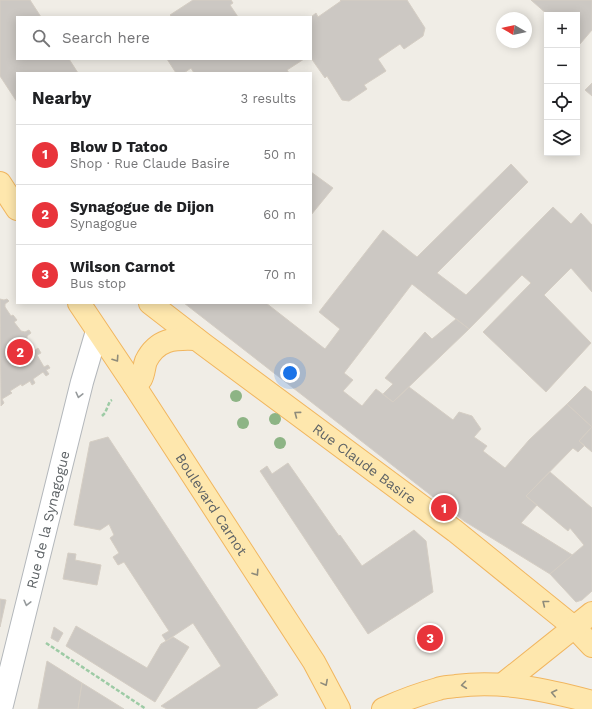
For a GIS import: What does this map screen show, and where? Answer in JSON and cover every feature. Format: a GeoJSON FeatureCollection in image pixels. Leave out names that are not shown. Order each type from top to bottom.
{"type":"FeatureCollection","features":[{"type":"Feature","properties":{"kind":"main road"},"geometry":{"type":"LineString","coordinates":[[7,191],[16,207]]}},
{"type":"Feature","properties":{"kind":"main road","name":"Boulevard Carnot"},"geometry":{"type":"LineString","coordinates":[[80,304],[314,662],[339,709]]}},
{"type":"Feature","properties":{"kind":"main road","name":"Rue Claude Basire"},"geometry":{"type":"LineString","coordinates":[[151,304],[196,339],[455,531],[576,628],[592,646]]}},
{"type":"Feature","properties":{"kind":"main road"},"geometry":{"type":"LineString","coordinates":[[134,385],[141,379],[146,362],[153,350],[164,342],[178,338],[196,339]]}},
{"type":"Feature","properties":{"kind":"main road"},"geometry":{"type":"LineString","coordinates":[[503,684],[576,628],[592,613]]}},
{"type":"Feature","properties":{"kind":"main road"},"geometry":{"type":"LineString","coordinates":[[383,709],[439,688],[470,684],[503,684],[550,692],[592,702]]}},
{"type":"Feature","properties":{"kind":"street","name":"Rue de la Synagogue"},"geometry":{"type":"LineString","coordinates":[[1,709],[82,382],[97,330]]}},
{"type":"Feature","properties":{"kind":"path"},"geometry":{"type":"LineString","coordinates":[[45,643],[146,709]]}},
{"type":"Feature","properties":{"kind":"building"},"geometry":{"type":"Polygon","coordinates":[[[0,0],[30,0],[40,16],[16,16],[16,60],[70,60],[77,72],[16,72],[16,100],[0,76],[0,0]]]}},
{"type":"Feature","properties":{"kind":"building"},"geometry":{"type":"Polygon","coordinates":[[[193,0],[231,0],[233,3],[230,5],[237,16],[171,16],[170,15],[193,0]]]}},
{"type":"Feature","properties":{"kind":"building"},"geometry":{"type":"Polygon","coordinates":[[[340,0],[407,0],[425,28],[423,36],[404,49],[400,44],[378,59],[386,71],[364,85],[367,89],[349,101],[342,100],[327,76],[325,78],[312,59],[312,16],[316,13],[318,17],[341,1],[340,0]]]}},
{"type":"Feature","properties":{"kind":"building"},"geometry":{"type":"Polygon","coordinates":[[[531,0],[592,0],[592,30],[580,44],[580,12],[545,12],[531,0]]]}},
{"type":"Feature","properties":{"kind":"building"},"geometry":{"type":"Polygon","coordinates":[[[168,60],[302,60],[287,70],[288,72],[193,72],[191,68],[185,72],[175,72],[168,60]]]}},
{"type":"Feature","properties":{"kind":"building"},"geometry":{"type":"Polygon","coordinates":[[[592,83],[592,96],[585,90],[592,83]]]}},
{"type":"Feature","properties":{"kind":"building"},"geometry":{"type":"Polygon","coordinates":[[[511,164],[528,182],[437,273],[466,295],[553,207],[571,224],[581,213],[592,225],[592,292],[571,268],[544,295],[591,343],[546,392],[483,332],[531,283],[522,275],[469,329],[412,284],[344,373],[353,380],[343,391],[362,406],[376,389],[393,402],[409,387],[453,420],[459,412],[472,416],[481,429],[474,437],[487,446],[483,451],[505,468],[529,440],[567,404],[592,427],[579,441],[584,446],[578,452],[573,448],[526,496],[537,505],[521,523],[574,556],[550,574],[464,521],[185,304],[267,304],[325,349],[340,329],[319,312],[383,230],[417,257],[511,164]]]}},
{"type":"Feature","properties":{"kind":"building"},"geometry":{"type":"Polygon","coordinates":[[[312,173],[333,188],[312,214],[312,173]]]}},
{"type":"Feature","properties":{"kind":"building"},"geometry":{"type":"Polygon","coordinates":[[[0,299],[7,299],[9,301],[5,304],[5,307],[11,316],[13,315],[17,320],[14,322],[21,331],[25,332],[29,330],[31,333],[27,336],[27,340],[34,351],[38,348],[41,353],[37,355],[44,367],[48,365],[50,368],[46,370],[49,374],[46,376],[43,372],[33,379],[35,383],[32,385],[30,381],[22,386],[21,384],[10,391],[12,393],[2,399],[4,403],[1,406],[0,299]]]}},
{"type":"Feature","properties":{"kind":"building"},"geometry":{"type":"Polygon","coordinates":[[[456,319],[469,329],[393,402],[383,394],[393,384],[385,378],[425,332],[432,339],[456,319]]]}},
{"type":"Feature","properties":{"kind":"building"},"geometry":{"type":"Polygon","coordinates":[[[585,386],[592,392],[592,427],[567,404],[585,386]]]}},
{"type":"Feature","properties":{"kind":"building"},"geometry":{"type":"Polygon","coordinates":[[[592,427],[592,452],[579,441],[592,427]]]}},
{"type":"Feature","properties":{"kind":"building"},"geometry":{"type":"Polygon","coordinates":[[[108,437],[278,695],[256,709],[167,709],[161,706],[221,666],[193,623],[166,641],[162,635],[169,631],[124,562],[118,565],[113,557],[119,553],[110,538],[114,535],[109,524],[100,530],[74,525],[90,442],[108,437]]]}},
{"type":"Feature","properties":{"kind":"building"},"geometry":{"type":"Polygon","coordinates":[[[288,463],[362,566],[414,530],[426,541],[433,592],[368,634],[260,471],[267,466],[272,474],[288,463]]]}},
{"type":"Feature","properties":{"kind":"building"},"geometry":{"type":"Polygon","coordinates":[[[550,472],[592,508],[592,591],[582,600],[576,602],[550,574],[584,545],[570,528],[568,531],[526,496],[550,472]]]}},
{"type":"Feature","properties":{"kind":"building"},"geometry":{"type":"Polygon","coordinates":[[[68,553],[76,554],[75,560],[101,565],[97,585],[63,579],[68,553]]]}},
{"type":"Feature","properties":{"kind":"building"},"geometry":{"type":"Polygon","coordinates":[[[0,599],[6,600],[0,627],[0,599]]]}},
{"type":"Feature","properties":{"kind":"building"},"geometry":{"type":"Polygon","coordinates":[[[76,626],[147,668],[161,644],[173,637],[189,647],[155,702],[66,646],[76,626]]]}},
{"type":"Feature","properties":{"kind":"building"},"geometry":{"type":"Polygon","coordinates":[[[54,627],[63,633],[58,642],[51,638],[54,627]]]}},
{"type":"Feature","properties":{"kind":"building"},"geometry":{"type":"Polygon","coordinates":[[[47,661],[82,683],[78,709],[38,709],[47,661]]]}},
{"type":"Feature","properties":{"kind":"building"},"geometry":{"type":"Polygon","coordinates":[[[82,683],[124,709],[78,709],[82,683]]]}},
{"type":"Feature","properties":{"kind":"place","name":"Synagogue de Dijon"},"geometry":{"type":"Point","coordinates":[20,352]}},
{"type":"Feature","properties":{"kind":"place","name":"Blow D Tatoo"},"geometry":{"type":"Point","coordinates":[444,508]}},
{"type":"Feature","properties":{"kind":"place","name":"Wilson Carnot"},"geometry":{"type":"Point","coordinates":[430,638]}}]}
